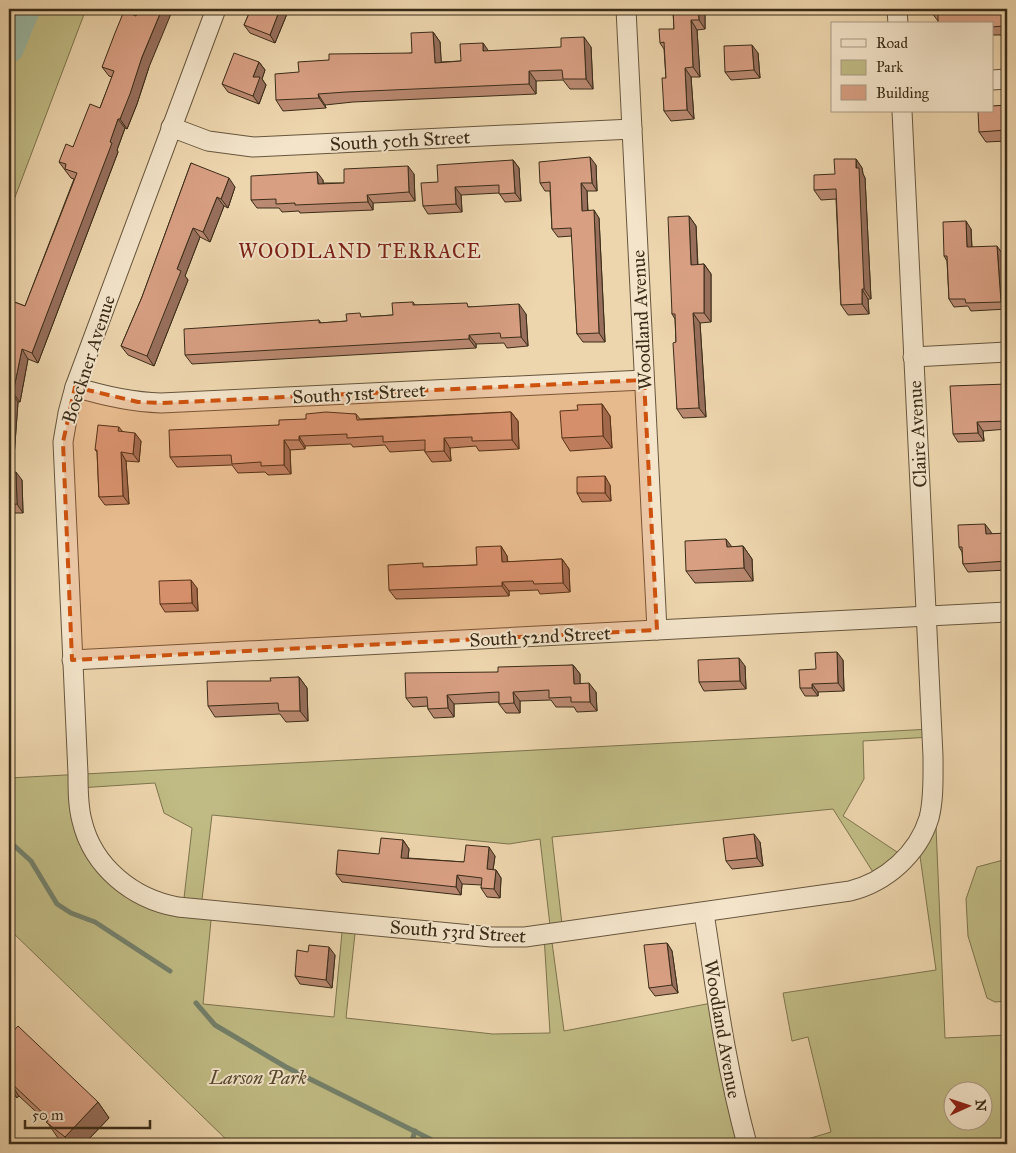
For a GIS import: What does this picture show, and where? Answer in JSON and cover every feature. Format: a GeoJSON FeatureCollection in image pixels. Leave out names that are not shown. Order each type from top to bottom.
{"type":"FeatureCollection","features":[{"type":"Feature","properties":{"kind":"street","name":"Boeckner Avenue"},"geometry":{"type":"LineString","coordinates":[[78,788],[63,442],[68,413],[75,387],[216,9]]}},
{"type":"Feature","properties":{"kind":"street","name":"Woodland Avenue"},"geometry":{"type":"LineString","coordinates":[[626,9],[657,630]]}},
{"type":"Feature","properties":{"kind":"street"},"geometry":{"type":"LineString","coordinates":[[897,9],[898,22]]}},
{"type":"Feature","properties":{"kind":"street"},"geometry":{"type":"LineString","coordinates":[[994,80],[1007,79]]}},
{"type":"Feature","properties":{"kind":"street","name":"Claire Avenue"},"geometry":{"type":"LineString","coordinates":[[902,112],[932,756]]}},
{"type":"Feature","properties":{"kind":"street","name":"South 50th Street"},"geometry":{"type":"LineString","coordinates":[[171,127],[208,141],[253,146],[632,128]]}},
{"type":"Feature","properties":{"kind":"street"},"geometry":{"type":"LineString","coordinates":[[913,357],[1007,352]]}},
{"type":"Feature","properties":{"kind":"street","name":"South 51st Street"},"geometry":{"type":"LineString","coordinates":[[75,387],[138,402],[162,403],[644,380]]}},
{"type":"Feature","properties":{"kind":"street","name":"South 52nd Street"},"geometry":{"type":"LineString","coordinates":[[72,660],[1007,612]]}},
{"type":"Feature","properties":{"kind":"street","name":"South 53rd Street"},"geometry":{"type":"LineString","coordinates":[[78,788],[83,824],[100,860],[113,875],[129,888],[153,901],[168,905],[509,937],[544,936],[845,892],[870,884],[890,872],[910,853],[926,825],[932,800],[932,756]]}},
{"type":"Feature","properties":{"kind":"street","name":"Woodland Avenue"},"geometry":{"type":"LineString","coordinates":[[704,913],[728,1066],[747,1144]]}},
{"type":"Feature","properties":{"kind":"highlighted area"},"geometry":{"type":"Polygon","coordinates":[[[644,380],[657,630],[72,660],[63,442],[75,387],[138,402],[161,403],[644,380]]]}},
{"type":"Feature","properties":{"kind":"green space"},"geometry":{"type":"Polygon","coordinates":[[[9,9],[86,9],[9,213],[9,9]]]}},
{"type":"Feature","properties":{"kind":"green space","name":"Larson Park"},"geometry":{"type":"Polygon","coordinates":[[[931,729],[932,737],[863,741],[864,779],[843,816],[906,858],[878,880],[833,809],[552,837],[563,933],[551,935],[564,1031],[717,1002],[747,1144],[231,1144],[9,929],[9,778],[931,729]],[[155,783],[79,788],[108,869],[183,907],[192,828],[164,813],[155,783]],[[212,815],[201,908],[212,910],[203,1004],[334,1017],[343,922],[356,924],[346,1018],[493,1034],[550,1033],[544,936],[551,934],[540,839],[509,844],[212,815]]]}},
{"type":"Feature","properties":{"kind":"green space"},"geometry":{"type":"Polygon","coordinates":[[[933,756],[945,1038],[1007,1035],[1007,1144],[791,1144],[831,1132],[808,1037],[792,1041],[783,993],[936,970],[918,842],[933,756]]]}},
{"type":"Feature","properties":{"kind":"green space"},"geometry":{"type":"Polygon","coordinates":[[[1007,859],[1007,1001],[995,1002],[987,998],[968,936],[966,899],[977,867],[1007,859]]]}},
{"type":"Feature","properties":{"kind":"building"},"geometry":{"type":"Polygon","coordinates":[[[139,9],[162,9],[142,57],[120,119],[118,119],[110,142],[112,143],[32,353],[22,349],[13,393],[11,392],[9,426],[9,347],[14,334],[9,332],[9,300],[25,306],[77,173],[65,169],[66,164],[59,162],[66,144],[73,147],[90,104],[100,108],[114,71],[102,67],[124,11],[136,16],[139,9]]]}},
{"type":"Feature","properties":{"kind":"building"},"geometry":{"type":"Polygon","coordinates":[[[251,9],[280,9],[270,35],[244,25],[251,9]]]}},
{"type":"Feature","properties":{"kind":"building"},"geometry":{"type":"Polygon","coordinates":[[[673,9],[698,9],[699,20],[691,20],[693,67],[685,68],[687,110],[664,111],[662,78],[666,78],[664,42],[660,43],[659,29],[674,29],[673,9]]]}},
{"type":"Feature","properties":{"kind":"building"},"geometry":{"type":"Polygon","coordinates":[[[932,9],[1007,9],[1007,21],[1003,22],[1003,26],[994,27],[994,22],[938,22],[938,12],[932,13],[932,9]]]}},
{"type":"Feature","properties":{"kind":"building"},"geometry":{"type":"Polygon","coordinates":[[[433,32],[435,63],[461,61],[460,44],[483,43],[483,51],[561,47],[561,38],[584,37],[586,79],[563,79],[562,70],[529,71],[529,84],[346,92],[318,94],[319,98],[276,100],[275,74],[299,72],[298,62],[329,60],[329,54],[412,53],[411,33],[433,32]]]}},
{"type":"Feature","properties":{"kind":"building"},"geometry":{"type":"Polygon","coordinates":[[[752,45],[754,70],[725,72],[724,46],[752,45]]]}},
{"type":"Feature","properties":{"kind":"building"},"geometry":{"type":"Polygon","coordinates":[[[234,53],[259,62],[253,77],[260,77],[253,96],[222,84],[234,53]]]}},
{"type":"Feature","properties":{"kind":"building"},"geometry":{"type":"Polygon","coordinates":[[[1007,105],[1007,130],[979,132],[978,112],[994,112],[994,106],[1007,105]]]}},
{"type":"Feature","properties":{"kind":"building"},"geometry":{"type":"Polygon","coordinates":[[[590,157],[592,183],[581,183],[582,211],[594,210],[599,333],[577,334],[571,228],[552,229],[550,182],[540,183],[539,162],[590,157]]]}},
{"type":"Feature","properties":{"kind":"building"},"geometry":{"type":"Polygon","coordinates":[[[834,159],[856,159],[856,168],[859,168],[864,289],[862,289],[862,304],[841,305],[836,189],[814,190],[814,175],[835,174],[834,159]]]}},
{"type":"Feature","properties":{"kind":"building"},"geometry":{"type":"Polygon","coordinates":[[[513,160],[515,193],[499,194],[499,185],[455,187],[456,204],[423,206],[421,183],[438,182],[437,165],[513,160]]]}},
{"type":"Feature","properties":{"kind":"building"},"geometry":{"type":"Polygon","coordinates":[[[191,163],[229,178],[221,199],[217,197],[203,232],[193,228],[177,269],[181,271],[147,356],[121,346],[142,297],[191,163]]]}},
{"type":"Feature","properties":{"kind":"building"},"geometry":{"type":"Polygon","coordinates":[[[408,166],[409,192],[367,195],[368,202],[295,205],[295,203],[276,204],[276,199],[251,200],[251,176],[317,172],[318,184],[344,183],[344,169],[408,166]]]}},
{"type":"Feature","properties":{"kind":"building"},"geometry":{"type":"Polygon","coordinates":[[[689,216],[691,265],[704,264],[704,313],[693,313],[699,408],[677,409],[673,343],[676,342],[675,314],[672,314],[668,217],[689,216]]]}},
{"type":"Feature","properties":{"kind":"building"},"geometry":{"type":"Polygon","coordinates":[[[966,221],[967,247],[997,246],[1001,302],[966,303],[965,299],[949,299],[947,256],[944,256],[943,222],[966,221]]]}},
{"type":"Feature","properties":{"kind":"building"},"geometry":{"type":"Polygon","coordinates":[[[413,302],[413,305],[467,303],[468,307],[519,304],[521,337],[501,338],[500,333],[469,335],[469,339],[185,355],[184,329],[319,320],[319,323],[347,321],[346,314],[360,313],[361,317],[393,315],[392,303],[413,302]]]}},
{"type":"Feature","properties":{"kind":"building"},"geometry":{"type":"Polygon","coordinates":[[[1007,384],[1007,421],[977,422],[978,433],[953,434],[950,386],[1007,384]]]}},
{"type":"Feature","properties":{"kind":"building"},"geometry":{"type":"Polygon","coordinates":[[[602,404],[603,436],[562,438],[560,411],[578,410],[577,405],[602,404]]]}},
{"type":"Feature","properties":{"kind":"building"},"geometry":{"type":"Polygon","coordinates":[[[326,412],[356,414],[357,420],[511,412],[512,440],[472,441],[472,437],[444,438],[444,451],[425,452],[425,440],[383,442],[383,436],[347,438],[347,434],[299,436],[299,440],[284,440],[284,465],[261,466],[261,462],[232,464],[231,455],[170,457],[169,430],[279,425],[279,420],[306,419],[306,414],[326,412]]]}},
{"type":"Feature","properties":{"kind":"building"},"geometry":{"type":"Polygon","coordinates":[[[98,425],[119,427],[118,431],[135,433],[133,454],[121,452],[123,496],[99,497],[97,450],[95,450],[98,425]]]}},
{"type":"Feature","properties":{"kind":"building"},"geometry":{"type":"Polygon","coordinates":[[[9,472],[16,472],[17,504],[9,505],[9,472]]]}},
{"type":"Feature","properties":{"kind":"building"},"geometry":{"type":"Polygon","coordinates":[[[605,476],[605,493],[577,493],[577,477],[605,476]]]}},
{"type":"Feature","properties":{"kind":"building"},"geometry":{"type":"Polygon","coordinates":[[[985,524],[986,534],[1007,533],[1007,561],[963,564],[962,547],[959,547],[958,525],[985,524]]]}},
{"type":"Feature","properties":{"kind":"building"},"geometry":{"type":"Polygon","coordinates":[[[726,539],[727,547],[743,546],[744,568],[686,571],[685,541],[726,539]]]}},
{"type":"Feature","properties":{"kind":"building"},"geometry":{"type":"Polygon","coordinates":[[[501,546],[502,562],[562,559],[563,583],[534,584],[533,581],[502,582],[502,586],[389,590],[388,565],[423,563],[423,567],[477,565],[476,547],[501,546]]]}},
{"type":"Feature","properties":{"kind":"building"},"geometry":{"type":"Polygon","coordinates":[[[191,580],[192,603],[160,604],[159,581],[191,580]]]}},
{"type":"Feature","properties":{"kind":"building"},"geometry":{"type":"Polygon","coordinates":[[[837,652],[838,683],[812,684],[812,688],[800,688],[799,670],[816,669],[815,653],[837,652]]]}},
{"type":"Feature","properties":{"kind":"building"},"geometry":{"type":"Polygon","coordinates":[[[739,658],[740,681],[699,682],[698,660],[739,658]]]}},
{"type":"Feature","properties":{"kind":"building"},"geometry":{"type":"Polygon","coordinates":[[[573,665],[574,684],[589,683],[590,702],[571,702],[571,697],[549,698],[549,690],[513,692],[514,703],[499,704],[499,692],[447,695],[448,708],[428,709],[427,697],[406,698],[405,673],[498,672],[498,667],[573,665]]]}},
{"type":"Feature","properties":{"kind":"building"},"geometry":{"type":"Polygon","coordinates":[[[299,677],[300,711],[279,711],[278,703],[208,706],[207,681],[271,681],[270,678],[299,677]]]}},
{"type":"Feature","properties":{"kind":"building"},"geometry":{"type":"Polygon","coordinates":[[[754,834],[757,858],[726,861],[723,838],[754,834]]]}},
{"type":"Feature","properties":{"kind":"building"},"geometry":{"type":"Polygon","coordinates":[[[381,838],[403,840],[401,858],[464,862],[466,845],[489,847],[487,869],[496,870],[494,889],[481,888],[482,878],[457,875],[456,887],[336,874],[338,850],[379,854],[381,838]]]}},
{"type":"Feature","properties":{"kind":"building"},"geometry":{"type":"Polygon","coordinates":[[[667,943],[672,985],[649,988],[644,945],[667,943]]]}},
{"type":"Feature","properties":{"kind":"building"},"geometry":{"type":"Polygon","coordinates":[[[309,945],[329,947],[326,980],[295,976],[297,950],[308,952],[309,945]]]}},
{"type":"Feature","properties":{"kind":"building"},"geometry":{"type":"Polygon","coordinates":[[[18,1026],[98,1102],[65,1137],[46,1122],[48,1121],[43,1116],[45,1115],[9,1081],[9,1036],[18,1026]]]}},
{"type":"Feature","properties":{"kind":"building"},"geometry":{"type":"Polygon","coordinates":[[[130,1138],[136,1144],[125,1144],[130,1138]]]}},
{"type":"Feature","properties":{"kind":"waterway"},"geometry":{"type":"LineString","coordinates":[[9,48],[25,9]]}},
{"type":"Feature","properties":{"kind":"waterway"},"geometry":{"type":"LineString","coordinates":[[9,841],[31,861],[57,904],[71,913],[95,922],[170,971]]}},
{"type":"Feature","properties":{"kind":"waterway"},"geometry":{"type":"LineString","coordinates":[[196,1003],[215,1025],[286,1067],[440,1144]]}},
{"type":"Feature","properties":{"kind":"waterway"},"geometry":{"type":"LineString","coordinates":[[411,1144],[415,1131]]}},
{"type":"Feature","properties":{"kind":"district","name":"WOODLAND TERRACE"},"geometry":{"type":"Point","coordinates":[360,251]}}]}
